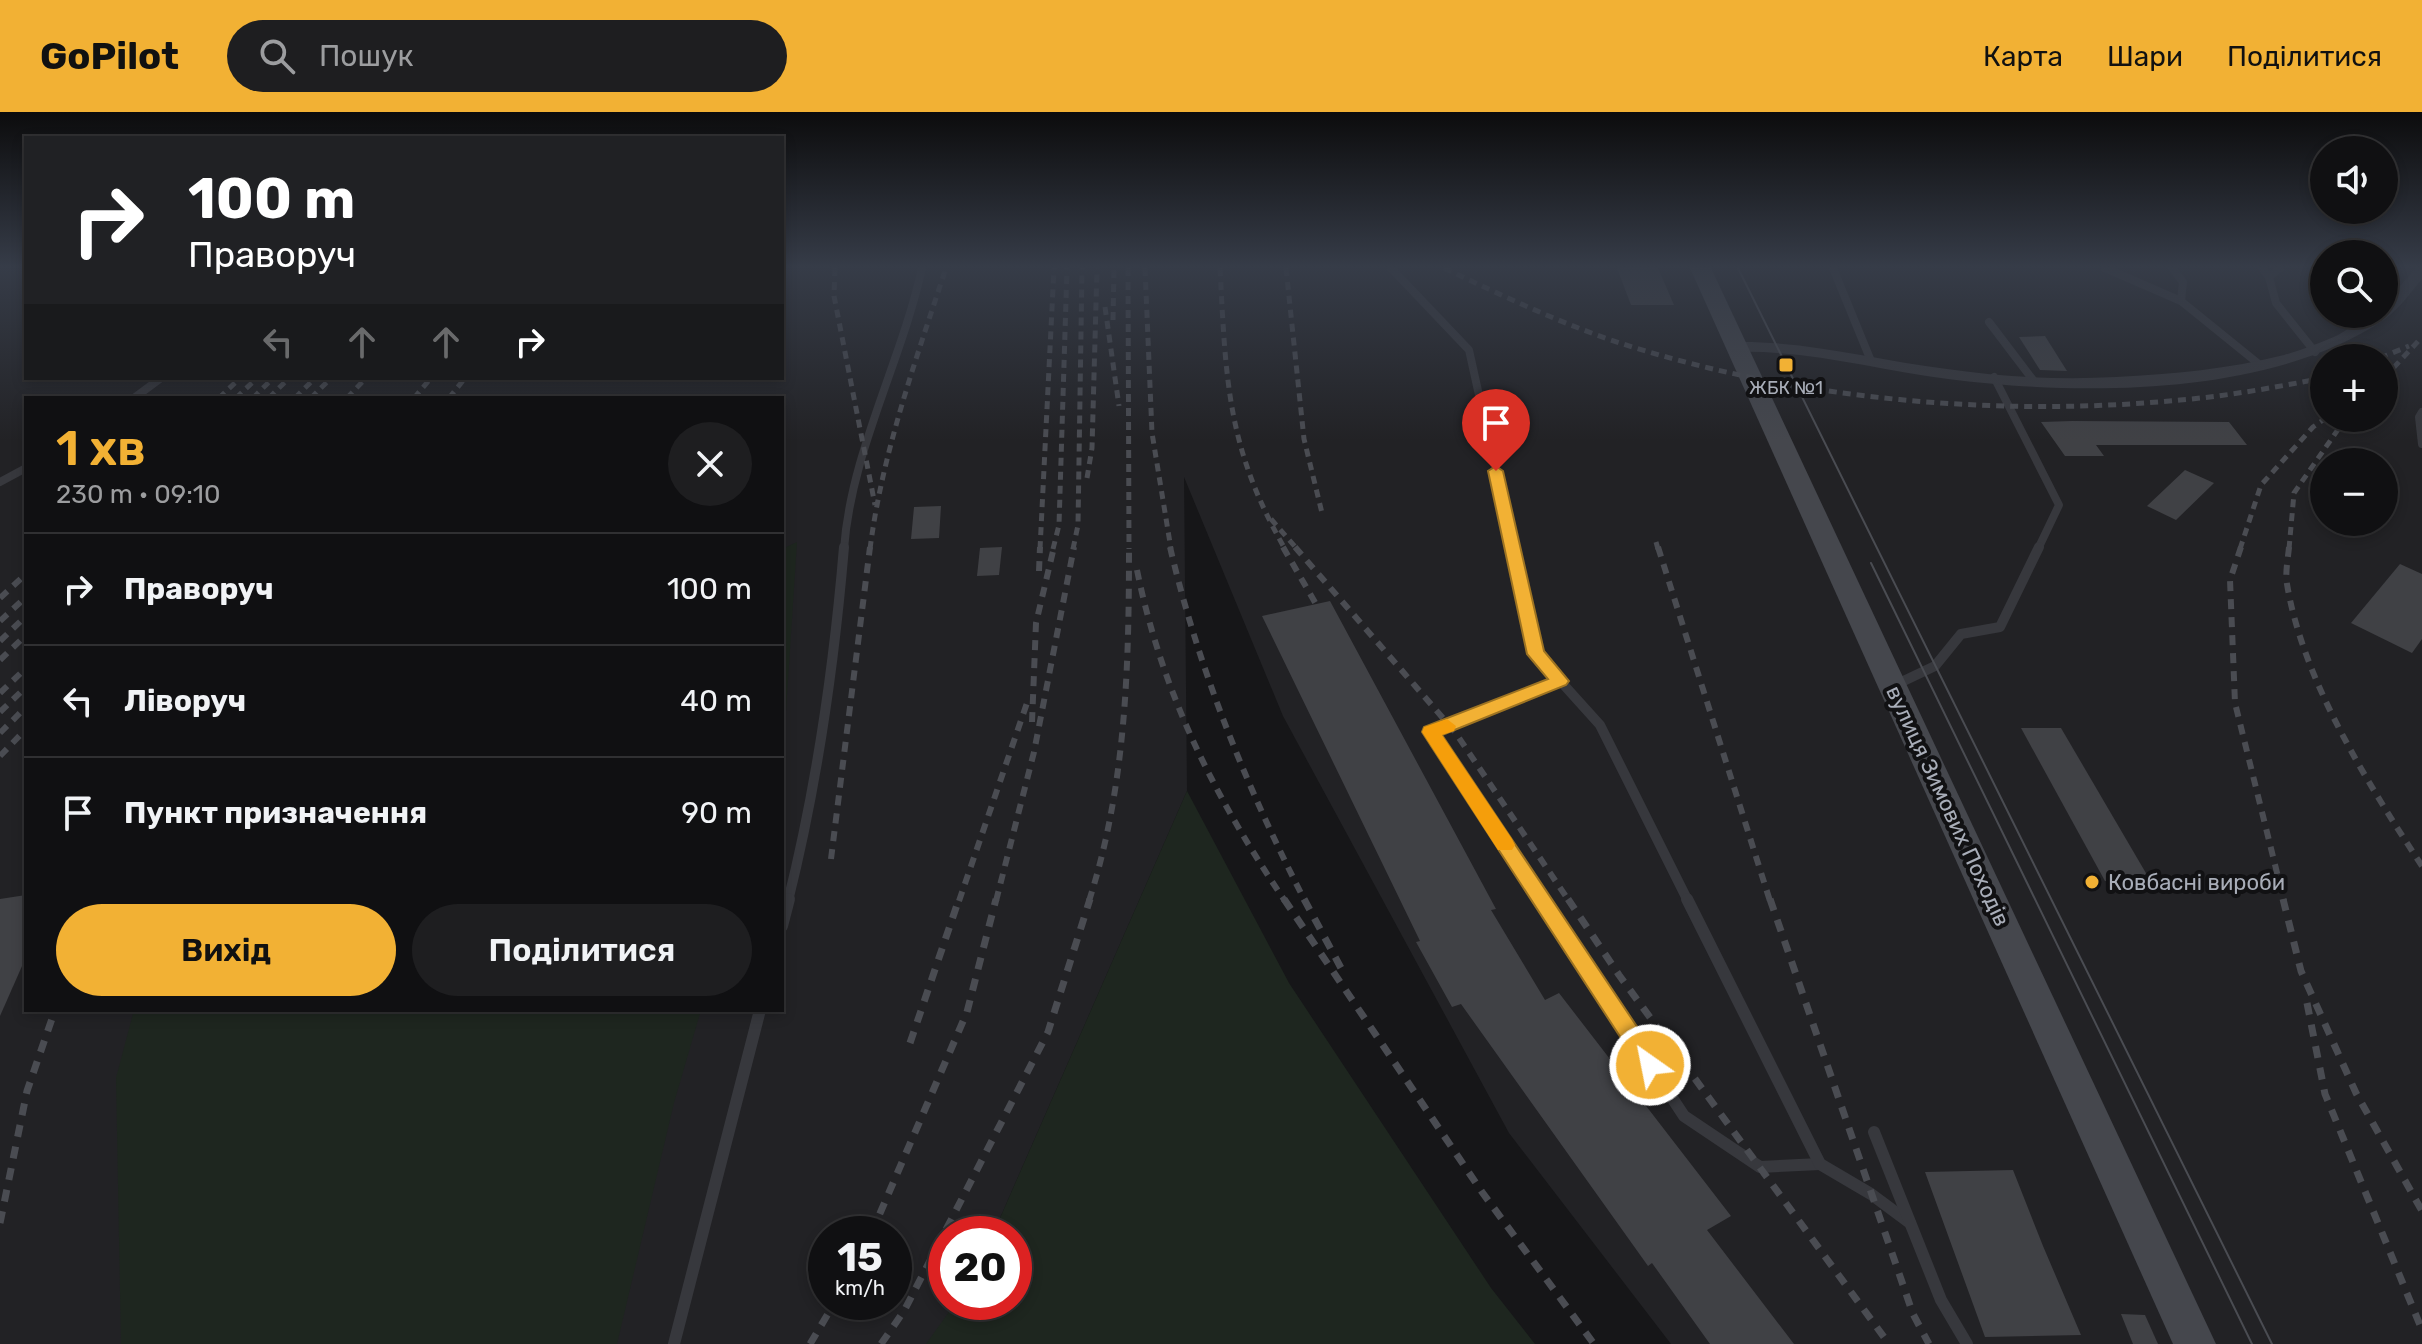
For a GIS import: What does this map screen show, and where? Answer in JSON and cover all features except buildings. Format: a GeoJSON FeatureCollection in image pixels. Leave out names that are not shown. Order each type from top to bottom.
{"type":"FeatureCollection","features":[{"type":"Feature","properties":{"kind":"main road","name":"вулиця Зимових Походів"},"geometry":{"type":"LineString","coordinates":[[1727,325],[2195,1344]]}},
{"type":"Feature","properties":{"kind":"street"},"geometry":{"type":"LineString","coordinates":[[2332,344],[2362,328]]}},
{"type":"Feature","properties":{"kind":"street"},"geometry":{"type":"LineString","coordinates":[[1737,347],[1791,347],[1949,374],[2107,381],[2174,377],[2260,365],[2310,353]]}},
{"type":"Feature","properties":{"kind":"lane"},"geometry":{"type":"LineString","coordinates":[[784,918],[799,862],[838,625],[848,512],[895,356],[908,325]]}},
{"type":"Feature","properties":{"kind":"lane"},"geometry":{"type":"LineString","coordinates":[[1446,325],[1469,350],[1536,654],[1600,725],[1820,1164],[1871,1194],[1910,1223]]}},
{"type":"Feature","properties":{"kind":"lane"},"geometry":{"type":"LineString","coordinates":[[1856,325],[1871,361]]}},
{"type":"Feature","properties":{"kind":"lane"},"geometry":{"type":"LineString","coordinates":[[1992,325],[2033,380]]}},
{"type":"Feature","properties":{"kind":"lane"},"geometry":{"type":"LineString","coordinates":[[2211,325],[2260,365]]}},
{"type":"Feature","properties":{"kind":"lane"},"geometry":{"type":"LineString","coordinates":[[2294,325],[2310,346]]}},
{"type":"Feature","properties":{"kind":"lane"},"geometry":{"type":"LineString","coordinates":[[1893,686],[1935,666],[1961,634],[2000,627],[2059,505],[1994,377]]}},
{"type":"Feature","properties":{"kind":"lane"},"geometry":{"type":"LineString","coordinates":[[137,396],[158,380]]}},
{"type":"Feature","properties":{"kind":"lane"},"geometry":{"type":"LineString","coordinates":[[2422,412],[2419,417],[2422,444]]}},
{"type":"Feature","properties":{"kind":"lane"},"geometry":{"type":"LineString","coordinates":[[0,482],[24,469]]}},
{"type":"Feature","properties":{"kind":"lane"},"geometry":{"type":"LineString","coordinates":[[1560,681],[1431,732],[1684,1116],[1760,1167],[1820,1164]]}},
{"type":"Feature","properties":{"kind":"lane"},"geometry":{"type":"LineString","coordinates":[[674,1344],[759,1012]]}},
{"type":"Feature","properties":{"kind":"lane"},"geometry":{"type":"LineString","coordinates":[[1874,1132],[1941,1300],[1967,1344]]}},
{"type":"Feature","properties":{"kind":"shaded area"},"geometry":{"type":"Polygon","coordinates":[[[0,325],[24,325],[24,380],[784,380],[784,325],[2398,328],[2398,325],[2422,325],[2422,1344],[1671,1344],[1509,1133],[1283,716],[1184,477],[1187,791],[1001,1216],[928,1216],[928,1320],[952,1320],[939,1344],[0,1344],[0,325]]]}},
{"type":"Feature","properties":{"kind":"shaded area"},"geometry":{"type":"Polygon","coordinates":[[[797,542],[784,729],[784,548],[797,542]]]}},
{"type":"Feature","properties":{"kind":"shaded area"},"geometry":{"type":"Polygon","coordinates":[[[1187,791],[1289,983],[1491,1288],[1535,1344],[926,1344],[943,1320],[1032,1320],[1032,1216],[1001,1216],[1187,791]]]}},
{"type":"Feature","properties":{"kind":"shaded area"},"geometry":{"type":"Polygon","coordinates":[[[133,1012],[700,1012],[674,1103],[617,1344],[121,1344],[116,1078],[133,1012]]]}},
{"type":"Feature","properties":{"kind":"tram line"},"geometry":{"type":"LineString","coordinates":[[1767,325],[2272,1344]]}},
{"type":"Feature","properties":{"kind":"tram line"},"geometry":{"type":"LineString","coordinates":[[1871,563],[2252,1344]]}},
{"type":"Feature","properties":{"kind":"railway"},"geometry":{"type":"LineString","coordinates":[[840,325],[875,505]]}},
{"type":"Feature","properties":{"kind":"railway"},"geometry":{"type":"LineString","coordinates":[[870,549],[891,442],[927,325]]}},
{"type":"Feature","properties":{"kind":"railway"},"geometry":{"type":"LineString","coordinates":[[1040,549],[1051,325]]}},
{"type":"Feature","properties":{"kind":"railway"},"geometry":{"type":"LineString","coordinates":[[1053,549],[1059,525],[1065,325]]}},
{"type":"Feature","properties":{"kind":"railway"},"geometry":{"type":"LineString","coordinates":[[1073,549],[1078,525],[1081,325]]}},
{"type":"Feature","properties":{"kind":"railway"},"geometry":{"type":"LineString","coordinates":[[1087,478],[1092,448],[1095,325]]}},
{"type":"Feature","properties":{"kind":"railway"},"geometry":{"type":"LineString","coordinates":[[1108,325],[1119,406]]}},
{"type":"Feature","properties":{"kind":"railway"},"geometry":{"type":"LineString","coordinates":[[1128,325],[1129,547]]}},
{"type":"Feature","properties":{"kind":"railway"},"geometry":{"type":"LineString","coordinates":[[1147,325],[1152,433],[1171,549]]}},
{"type":"Feature","properties":{"kind":"railway"},"geometry":{"type":"LineString","coordinates":[[1224,325],[1228,380],[1241,446],[1251,478],[1285,549]]}},
{"type":"Feature","properties":{"kind":"railway"},"geometry":{"type":"LineString","coordinates":[[1292,325],[1304,439],[1322,513]]}},
{"type":"Feature","properties":{"kind":"railway"},"geometry":{"type":"LineString","coordinates":[[1572,325],[1678,360],[1748,377],[1892,399],[2038,407],[2110,405],[2216,396],[2310,381]]}},
{"type":"Feature","properties":{"kind":"railway"},"geometry":{"type":"LineString","coordinates":[[2398,363],[2422,337]]}},
{"type":"Feature","properties":{"kind":"railway"},"geometry":{"type":"LineString","coordinates":[[2398,351],[2409,346]]}},
{"type":"Feature","properties":{"kind":"railway"},"geometry":{"type":"LineString","coordinates":[[221,396],[238,380]]}},
{"type":"Feature","properties":{"kind":"railway"},"geometry":{"type":"LineString","coordinates":[[238,396],[255,380]]}},
{"type":"Feature","properties":{"kind":"railway"},"geometry":{"type":"LineString","coordinates":[[255,396],[271,380]]}},
{"type":"Feature","properties":{"kind":"railway"},"geometry":{"type":"LineString","coordinates":[[271,396],[287,380]]}},
{"type":"Feature","properties":{"kind":"railway"},"geometry":{"type":"LineString","coordinates":[[297,396],[313,380]]}},
{"type":"Feature","properties":{"kind":"railway"},"geometry":{"type":"LineString","coordinates":[[313,396],[329,380]]}},
{"type":"Feature","properties":{"kind":"railway"},"geometry":{"type":"LineString","coordinates":[[349,396],[364,380]]}},
{"type":"Feature","properties":{"kind":"railway"},"geometry":{"type":"LineString","coordinates":[[416,396],[429,380]]}},
{"type":"Feature","properties":{"kind":"railway"},"geometry":{"type":"LineString","coordinates":[[451,396],[463,380]]}},
{"type":"Feature","properties":{"kind":"railway"},"geometry":{"type":"LineString","coordinates":[[2240,549],[2261,485],[2310,430]]}},
{"type":"Feature","properties":{"kind":"railway"},"geometry":{"type":"LineString","coordinates":[[2289,549],[2294,493],[2336,432]]}},
{"type":"Feature","properties":{"kind":"railway"},"geometry":{"type":"LineString","coordinates":[[1271,519],[1297,549]]}},
{"type":"Feature","properties":{"kind":"railway"},"geometry":{"type":"LineString","coordinates":[[1656,542],[1658,549]]}},
{"type":"Feature","properties":{"kind":"railway"},"geometry":{"type":"LineString","coordinates":[[831,859],[870,547]]}},
{"type":"Feature","properties":{"kind":"railway"},"geometry":{"type":"LineString","coordinates":[[1039,571],[1040,547]]}},
{"type":"Feature","properties":{"kind":"railway"},"geometry":{"type":"LineString","coordinates":[[1032,722],[1036,623],[1054,547]]}},
{"type":"Feature","properties":{"kind":"railway"},"geometry":{"type":"LineString","coordinates":[[996,901],[1034,752],[1074,547]]}},
{"type":"Feature","properties":{"kind":"railway"},"geometry":{"type":"LineString","coordinates":[[1089,901],[1111,814],[1123,726],[1129,547]]}},
{"type":"Feature","properties":{"kind":"railway"},"geometry":{"type":"LineString","coordinates":[[1170,547],[1210,684],[1244,772],[1304,900]]}},
{"type":"Feature","properties":{"kind":"railway"},"geometry":{"type":"LineString","coordinates":[[1283,547],[1316,604]]}},
{"type":"Feature","properties":{"kind":"railway"},"geometry":{"type":"LineString","coordinates":[[1295,547],[1455,732],[1569,901]]}},
{"type":"Feature","properties":{"kind":"railway"},"geometry":{"type":"LineString","coordinates":[[1658,547],[1770,901]]}},
{"type":"Feature","properties":{"kind":"railway"},"geometry":{"type":"LineString","coordinates":[[2241,547],[2230,580],[2235,703],[2284,901]]}},
{"type":"Feature","properties":{"kind":"railway"},"geometry":{"type":"LineString","coordinates":[[2289,547],[2286,579],[2307,657],[2340,731],[2422,866]]}},
{"type":"Feature","properties":{"kind":"railway"},"geometry":{"type":"LineString","coordinates":[[1137,570],[1161,659],[1194,743],[1236,823],[1285,901]]}},
{"type":"Feature","properties":{"kind":"railway"},"geometry":{"type":"LineString","coordinates":[[0,598],[24,576]]}},
{"type":"Feature","properties":{"kind":"railway"},"geometry":{"type":"LineString","coordinates":[[0,621],[24,599]]}},
{"type":"Feature","properties":{"kind":"railway"},"geometry":{"type":"LineString","coordinates":[[0,641],[24,618]]}},
{"type":"Feature","properties":{"kind":"railway"},"geometry":{"type":"LineString","coordinates":[[0,660],[24,637]]}},
{"type":"Feature","properties":{"kind":"railway"},"geometry":{"type":"LineString","coordinates":[[0,693],[24,670]]}},
{"type":"Feature","properties":{"kind":"railway"},"geometry":{"type":"LineString","coordinates":[[0,712],[24,689]]}},
{"type":"Feature","properties":{"kind":"railway"},"geometry":{"type":"LineString","coordinates":[[959,901],[1027,703]]}},
{"type":"Feature","properties":{"kind":"railway"},"geometry":{"type":"LineString","coordinates":[[0,733],[24,709]]}},
{"type":"Feature","properties":{"kind":"railway"},"geometry":{"type":"LineString","coordinates":[[0,756],[24,731]]}},
{"type":"Feature","properties":{"kind":"railway"},"geometry":{"type":"LineString","coordinates":[[910,1043],[959,899]]}},
{"type":"Feature","properties":{"kind":"railway"},"geometry":{"type":"LineString","coordinates":[[879,1216],[967,1012],[996,899]]}},
{"type":"Feature","properties":{"kind":"railway"},"geometry":{"type":"LineString","coordinates":[[881,1344],[904,1311],[1048,1032],[1090,899]]}},
{"type":"Feature","properties":{"kind":"railway"},"geometry":{"type":"LineString","coordinates":[[1284,899],[1482,1192],[1594,1344]]}},
{"type":"Feature","properties":{"kind":"railway"},"geometry":{"type":"LineString","coordinates":[[1568,899],[1619,975],[1889,1344]]}},
{"type":"Feature","properties":{"kind":"railway"},"geometry":{"type":"LineString","coordinates":[[1770,899],[1913,1314],[1929,1344]]}},
{"type":"Feature","properties":{"kind":"railway"},"geometry":{"type":"LineString","coordinates":[[2283,899],[2301,971],[2356,1093],[2422,1211]]}},
{"type":"Feature","properties":{"kind":"railway"},"geometry":{"type":"LineString","coordinates":[[1304,900],[1341,968]]}},
{"type":"Feature","properties":{"kind":"railway"},"geometry":{"type":"LineString","coordinates":[[2307,1003],[2325,1094],[2422,1330]]}},
{"type":"Feature","properties":{"kind":"railway"},"geometry":{"type":"LineString","coordinates":[[0,1223],[27,1091],[54,1012]]}},
{"type":"Feature","properties":{"kind":"railway"},"geometry":{"type":"LineString","coordinates":[[810,1344],[824,1320]]}},
{"type":"Feature","properties":{"kind":"slow traffic"},"geometry":{"type":"LineString","coordinates":[[1447,726],[1431,732],[1505,845]]}},
{"type":"Feature","properties":{"kind":"place","name":"ЖБК №1"},"geometry":{"type":"Point","coordinates":[1786,365]}},
{"type":"Feature","properties":{"kind":"place","name":"Ковбасні вироби"},"geometry":{"type":"Point","coordinates":[2092,882]}},
{"type":"Feature","properties":{"kind":"route"},"geometry":{"type":"LineString","coordinates":[[1496,471],[1536,654],[1560,681],[1431,732],[1650,1065]]}}]}
